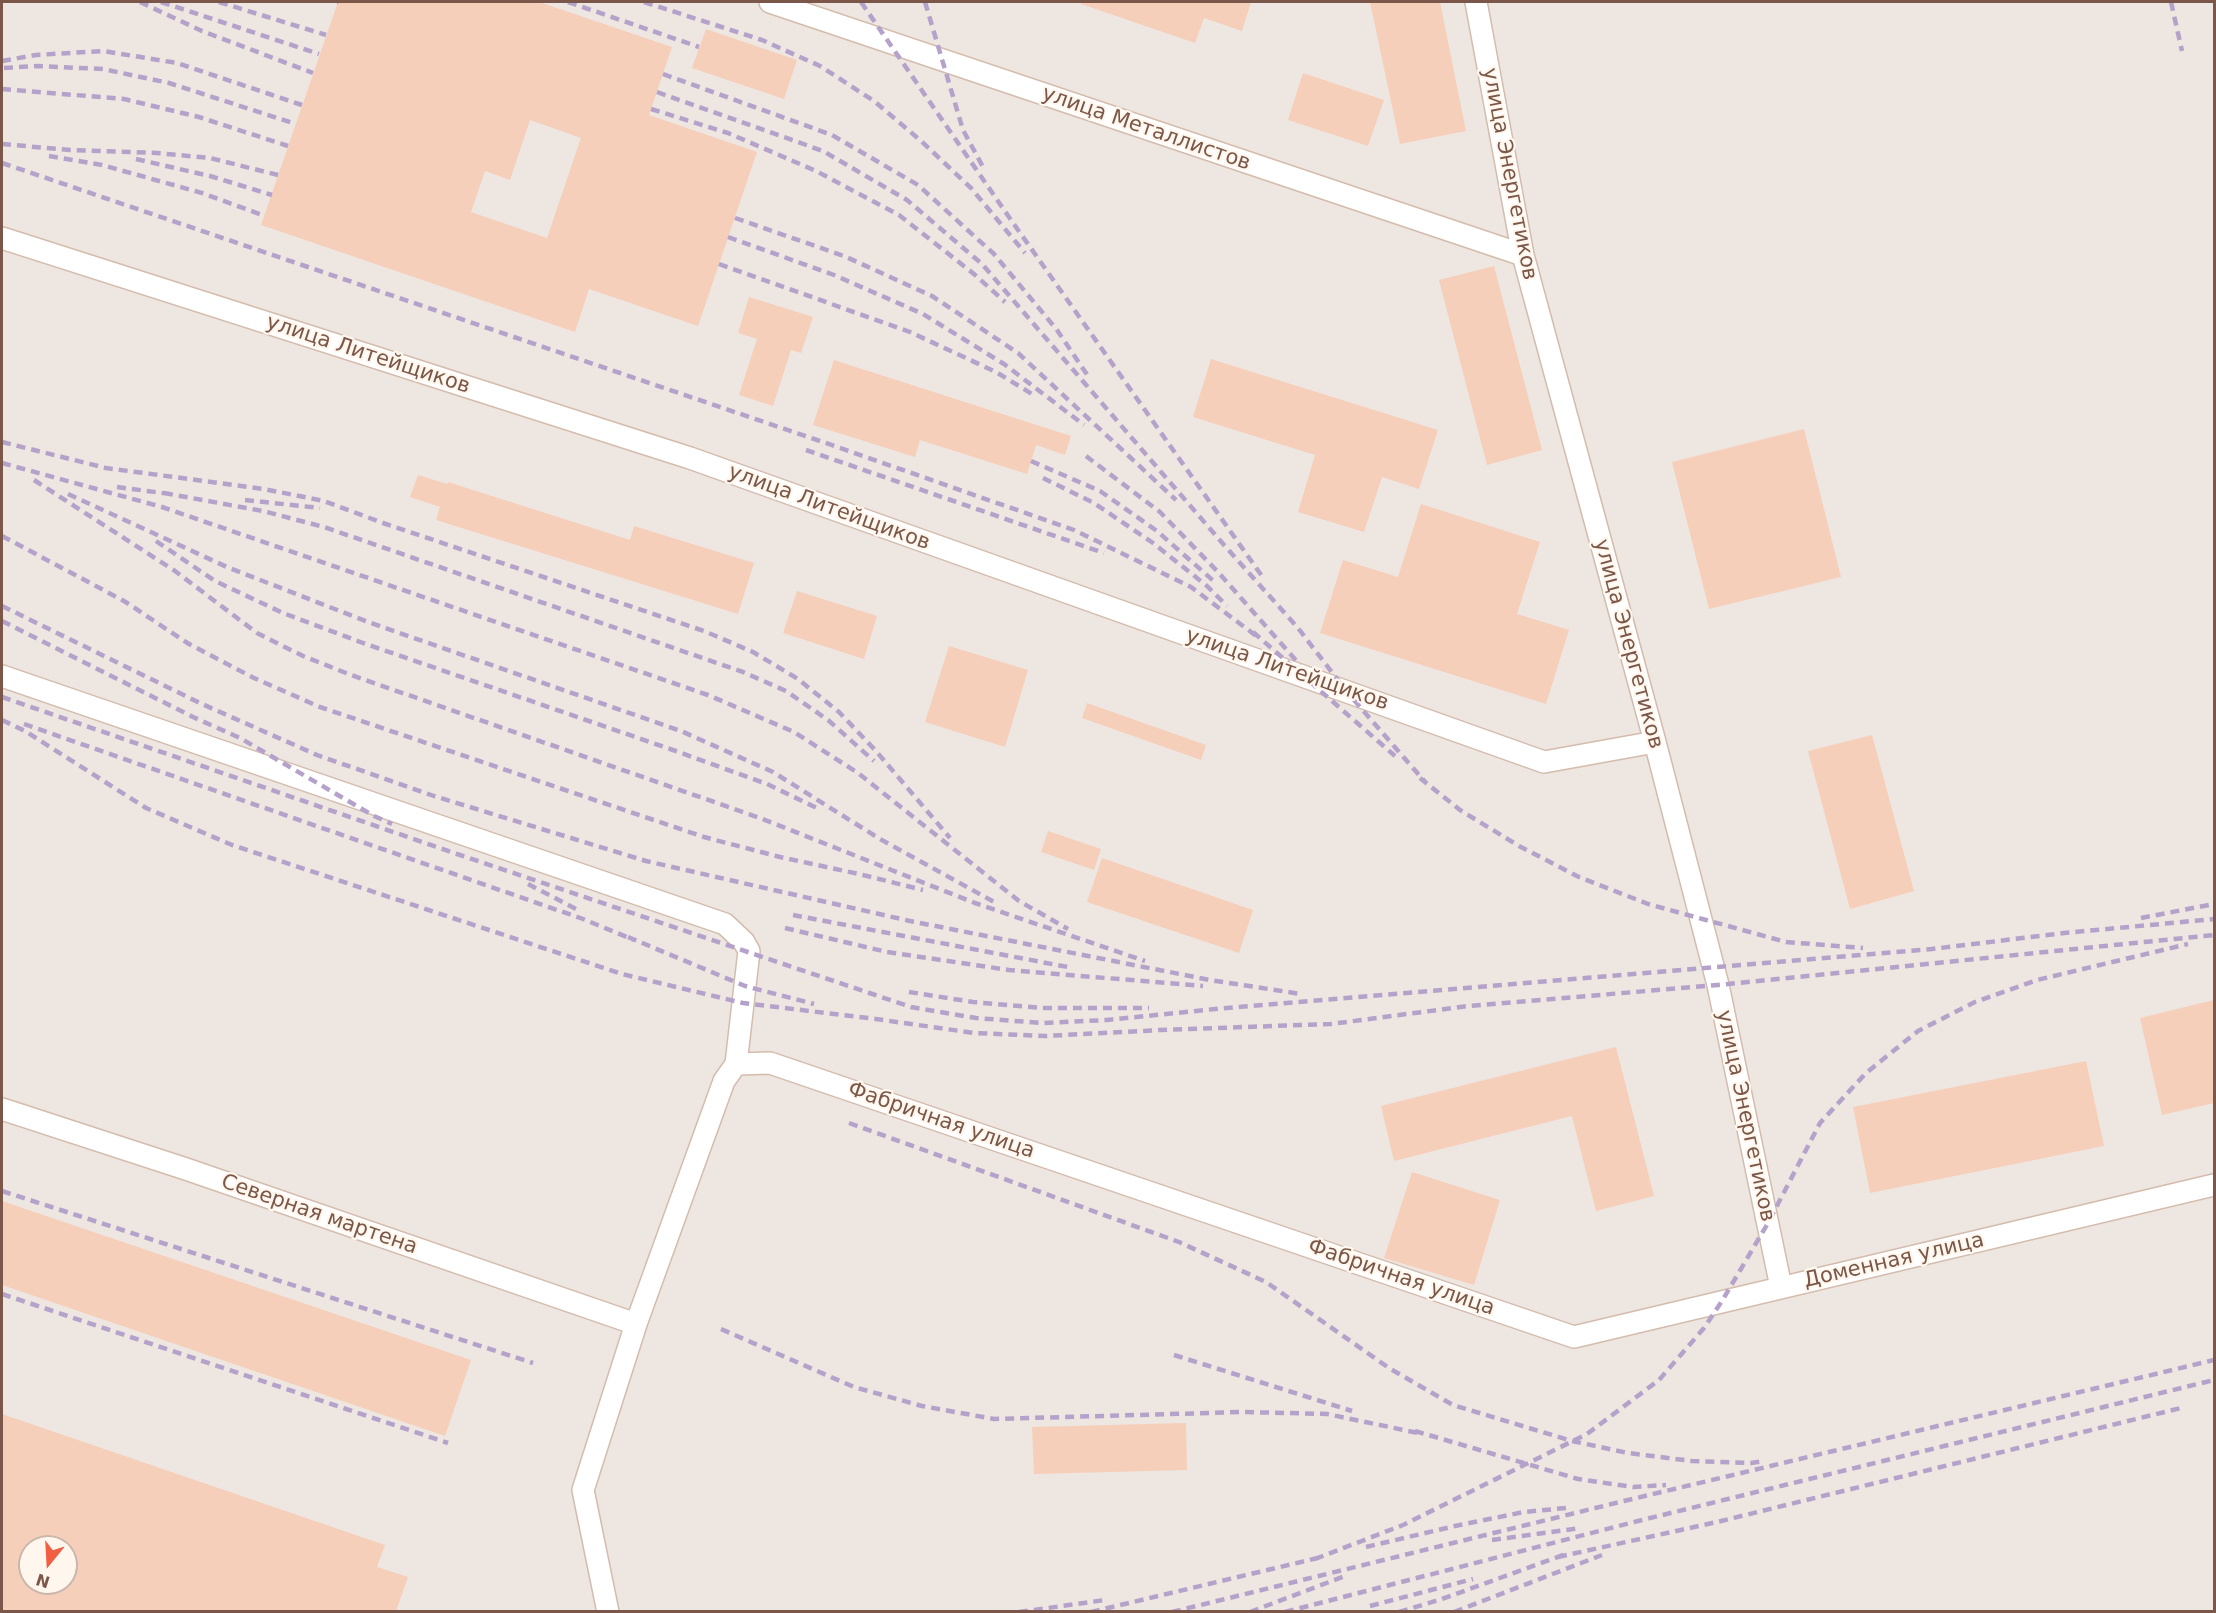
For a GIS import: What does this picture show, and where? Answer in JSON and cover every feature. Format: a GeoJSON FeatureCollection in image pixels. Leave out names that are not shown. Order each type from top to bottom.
{"type":"FeatureCollection","features":[{"type":"Feature","properties":{"kind":"street","name":"улица Металлистов"},"geometry":{"type":"LineString","coordinates":[[770,2],[1522,255]]}},
{"type":"Feature","properties":{"kind":"street","name":"улица Энергетиков"},"geometry":{"type":"LineString","coordinates":[[1476,2],[1522,255],[1655,742],[1718,985],[1781,1287]]}},
{"type":"Feature","properties":{"kind":"street","name":"улица Литейщиков"},"geometry":{"type":"LineString","coordinates":[[2,238],[690,458],[1545,762],[1655,742]]}},
{"type":"Feature","properties":{"kind":"street"},"geometry":{"type":"LineString","coordinates":[[2,676],[725,924],[744,942],[749,951],[736,1064],[721,1090],[636,1324],[583,1490],[608,1611]]}},
{"type":"Feature","properties":{"kind":"street","name":"Фабричная улица"},"geometry":{"type":"LineString","coordinates":[[736,1064],[770,1063],[1574,1337]]}},
{"type":"Feature","properties":{"kind":"street","name":"Северная мартена"},"geometry":{"type":"LineString","coordinates":[[2,1109],[197,1173],[636,1324]]}},
{"type":"Feature","properties":{"kind":"street","name":"Доменная улица"},"geometry":{"type":"LineString","coordinates":[[1574,1337],[2214,1185]]}},
{"type":"Feature","properties":{"kind":"shaded area"},"geometry":{"type":"Polygon","coordinates":[[[2,2],[2214,2],[2214,1611],[2,1612],[2,2]]]}},
{"type":"Feature","properties":{"kind":"building"},"geometry":{"type":"Polygon","coordinates":[[[338,2],[539,2],[672,47],[649,115],[757,152],[698,326],[589,289],[575,332],[261,225],[338,2]],[[530,120],[510,180],[485,171],[471,212],[547,238],[581,138],[530,120]]]}},
{"type":"Feature","properties":{"kind":"building"},"geometry":{"type":"Polygon","coordinates":[[[1081,2],[1251,2],[1242,31],[1204,18],[1195,43],[1081,4],[1081,2]]]}},
{"type":"Feature","properties":{"kind":"building"},"geometry":{"type":"Polygon","coordinates":[[[1370,2],[1440,2],[1466,131],[1400,144],[1370,2]]]}},
{"type":"Feature","properties":{"kind":"building"},"geometry":{"type":"Polygon","coordinates":[[[706,29],[797,60],[784,99],[692,68],[706,29]]]}},
{"type":"Feature","properties":{"kind":"building"},"geometry":{"type":"Polygon","coordinates":[[[1303,73],[1384,100],[1368,146],[1288,120],[1303,73]]]}},
{"type":"Feature","properties":{"kind":"building"},"geometry":{"type":"Polygon","coordinates":[[[1494,266],[1542,450],[1487,465],[1439,280],[1494,266]]]}},
{"type":"Feature","properties":{"kind":"building"},"geometry":{"type":"Polygon","coordinates":[[[749,297],[813,317],[801,353],[791,350],[773,406],[739,395],[757,339],[738,333],[749,297]]]}},
{"type":"Feature","properties":{"kind":"building"},"geometry":{"type":"Polygon","coordinates":[[[1211,359],[1438,430],[1419,489],[1382,477],[1364,532],[1298,512],[1315,455],[1193,417],[1211,359]]]}},
{"type":"Feature","properties":{"kind":"building"},"geometry":{"type":"Polygon","coordinates":[[[834,360],[1071,436],[1065,455],[1036,445],[1027,474],[920,440],[915,457],[813,425],[834,360]]]}},
{"type":"Feature","properties":{"kind":"building"},"geometry":{"type":"Polygon","coordinates":[[[1804,429],[1841,577],[1709,609],[1672,462],[1804,429]]]}},
{"type":"Feature","properties":{"kind":"building"},"geometry":{"type":"Polygon","coordinates":[[[418,475],[447,484],[448,482],[630,540],[634,526],[754,563],[738,614],[436,520],[440,507],[410,497],[418,475]]]}},
{"type":"Feature","properties":{"kind":"building"},"geometry":{"type":"Polygon","coordinates":[[[1421,504],[1540,542],[1517,614],[1569,630],[1546,704],[1320,633],[1343,560],[1398,577],[1421,504]]]}},
{"type":"Feature","properties":{"kind":"building"},"geometry":{"type":"Polygon","coordinates":[[[797,591],[877,616],[864,659],[783,633],[797,591]]]}},
{"type":"Feature","properties":{"kind":"building"},"geometry":{"type":"Polygon","coordinates":[[[949,646],[1028,670],[1005,747],[925,722],[949,646]]]}},
{"type":"Feature","properties":{"kind":"building"},"geometry":{"type":"Polygon","coordinates":[[[1087,703],[1206,745],[1201,760],[1082,718],[1087,703]]]}},
{"type":"Feature","properties":{"kind":"building"},"geometry":{"type":"Polygon","coordinates":[[[1872,735],[1914,891],[1850,909],[1808,751],[1872,735]]]}},
{"type":"Feature","properties":{"kind":"building"},"geometry":{"type":"Polygon","coordinates":[[[1048,831],[1101,849],[1094,870],[1041,852],[1048,831]]]}},
{"type":"Feature","properties":{"kind":"building"},"geometry":{"type":"Polygon","coordinates":[[[1102,858],[1253,910],[1239,953],[1087,902],[1102,858]]]}},
{"type":"Feature","properties":{"kind":"building"},"geometry":{"type":"Polygon","coordinates":[[[2214,1000],[2214,1103],[2162,1115],[2140,1018],[2214,1000]]]}},
{"type":"Feature","properties":{"kind":"building"},"geometry":{"type":"Polygon","coordinates":[[[1616,1047],[1654,1196],[1596,1211],[1572,1116],[1394,1161],[1381,1106],[1616,1047]]]}},
{"type":"Feature","properties":{"kind":"building"},"geometry":{"type":"Polygon","coordinates":[[[2086,1061],[2104,1146],[1870,1193],[1853,1107],[2086,1061]]]}},
{"type":"Feature","properties":{"kind":"building"},"geometry":{"type":"Polygon","coordinates":[[[1412,1172],[1500,1200],[1474,1285],[1384,1258],[1412,1172]]]}},
{"type":"Feature","properties":{"kind":"building"},"geometry":{"type":"Polygon","coordinates":[[[2,1201],[471,1360],[445,1436],[2,1285],[2,1201]]]}},
{"type":"Feature","properties":{"kind":"building"},"geometry":{"type":"Polygon","coordinates":[[[2,1414],[385,1545],[377,1567],[408,1577],[396,1611],[2,1611],[2,1414]]]}},
{"type":"Feature","properties":{"kind":"building"},"geometry":{"type":"Polygon","coordinates":[[[1186,1423],[1187,1470],[1034,1474],[1032,1427],[1186,1423]]]}},
{"type":"Feature","properties":{"kind":"railway"},"geometry":{"type":"LineString","coordinates":[[140,2],[202,31],[313,73]]}},
{"type":"Feature","properties":{"kind":"railway"},"geometry":{"type":"LineString","coordinates":[[161,2],[319,54]]}},
{"type":"Feature","properties":{"kind":"railway"},"geometry":{"type":"LineString","coordinates":[[219,2],[326,35]]}},
{"type":"Feature","properties":{"kind":"railway"},"geometry":{"type":"LineString","coordinates":[[568,2],[699,47]]}},
{"type":"Feature","properties":{"kind":"railway"},"geometry":{"type":"LineString","coordinates":[[644,2],[762,40],[820,66],[874,101],[971,188],[1025,253]]}},
{"type":"Feature","properties":{"kind":"railway"},"geometry":{"type":"LineString","coordinates":[[861,2],[1011,220],[1264,579]]}},
{"type":"Feature","properties":{"kind":"railway"},"geometry":{"type":"LineString","coordinates":[[925,2],[963,130],[983,167]]}},
{"type":"Feature","properties":{"kind":"railway"},"geometry":{"type":"LineString","coordinates":[[2171,2],[2182,51]]}},
{"type":"Feature","properties":{"kind":"railway"},"geometry":{"type":"LineString","coordinates":[[2,61],[36,55],[103,51],[177,63],[302,105]]}},
{"type":"Feature","properties":{"kind":"railway"},"geometry":{"type":"LineString","coordinates":[[4,68],[37,66],[103,69],[169,83],[296,124]]}},
{"type":"Feature","properties":{"kind":"railway"},"geometry":{"type":"LineString","coordinates":[[663,74],[832,135],[918,185],[994,254],[1057,330],[1088,376]]}},
{"type":"Feature","properties":{"kind":"railway"},"geometry":{"type":"LineString","coordinates":[[2,89],[124,99],[199,117],[288,146]]}},
{"type":"Feature","properties":{"kind":"railway"},"geometry":{"type":"LineString","coordinates":[[657,92],[823,151],[907,200],[982,264],[1298,628],[1347,692],[1426,783]]}},
{"type":"Feature","properties":{"kind":"railway"},"geometry":{"type":"LineString","coordinates":[[651,109],[728,133],[816,171],[899,215],[974,274],[1005,302]]}},
{"type":"Feature","properties":{"kind":"railway"},"geometry":{"type":"LineString","coordinates":[[2,144],[210,158],[278,175]]}},
{"type":"Feature","properties":{"kind":"railway"},"geometry":{"type":"LineString","coordinates":[[49,156],[102,165],[202,193],[265,216]]}},
{"type":"Feature","properties":{"kind":"railway"},"geometry":{"type":"LineString","coordinates":[[136,159],[210,176],[272,195]]}},
{"type":"Feature","properties":{"kind":"railway"},"geometry":{"type":"LineString","coordinates":[[2,163],[823,442],[1074,530],[1191,587],[1259,638]]}},
{"type":"Feature","properties":{"kind":"railway"},"geometry":{"type":"LineString","coordinates":[[735,218],[844,256],[932,296],[1018,353],[1176,500]]}},
{"type":"Feature","properties":{"kind":"railway"},"geometry":{"type":"LineString","coordinates":[[728,237],[834,275],[923,314],[1004,364],[1084,425]]}},
{"type":"Feature","properties":{"kind":"railway"},"geometry":{"type":"LineString","coordinates":[[719,264],[910,332],[996,372],[1032,394]]}},
{"type":"Feature","properties":{"kind":"railway"},"geometry":{"type":"LineString","coordinates":[[2,442],[106,468],[264,489],[324,501],[704,631],[753,652],[798,679],[839,712],[876,751],[950,838]]}},
{"type":"Feature","properties":{"kind":"railway"},"geometry":{"type":"LineString","coordinates":[[806,450],[1104,553]]}},
{"type":"Feature","properties":{"kind":"railway"},"geometry":{"type":"LineString","coordinates":[[1086,456],[1160,512],[1218,572],[1300,665]]}},
{"type":"Feature","properties":{"kind":"railway"},"geometry":{"type":"LineString","coordinates":[[1031,461],[1100,491],[1157,531],[1217,584]]}},
{"type":"Feature","properties":{"kind":"railway"},"geometry":{"type":"LineString","coordinates":[[2,463],[162,507],[708,695],[794,732],[858,773],[1019,901],[1068,929]]}},
{"type":"Feature","properties":{"kind":"railway"},"geometry":{"type":"LineString","coordinates":[[1043,478],[1094,503],[1153,543],[1207,586],[1227,606]]}},
{"type":"Feature","properties":{"kind":"railway"},"geometry":{"type":"LineString","coordinates":[[34,480],[175,571],[257,633],[303,656],[351,675],[760,818],[975,903],[1145,961]]}},
{"type":"Feature","properties":{"kind":"railway"},"geometry":{"type":"LineString","coordinates":[[117,487],[170,494]]}},
{"type":"Feature","properties":{"kind":"railway"},"geometry":{"type":"LineString","coordinates":[[164,493],[263,511],[324,527],[743,672],[786,691],[828,720],[874,761]]}},
{"type":"Feature","properties":{"kind":"railway"},"geometry":{"type":"LineString","coordinates":[[68,494],[227,567],[368,622],[681,731],[773,772],[880,839],[996,903]]}},
{"type":"Feature","properties":{"kind":"railway"},"geometry":{"type":"LineString","coordinates":[[245,500],[320,508]]}},
{"type":"Feature","properties":{"kind":"railway"},"geometry":{"type":"LineString","coordinates":[[2,536],[124,601],[189,644],[254,678],[320,707],[704,837],[923,890]]}},
{"type":"Feature","properties":{"kind":"railway"},"geometry":{"type":"LineString","coordinates":[[156,541],[215,581],[283,613],[767,784],[821,810]]}},
{"type":"Feature","properties":{"kind":"railway"},"geometry":{"type":"LineString","coordinates":[[2,606],[202,704],[317,755],[434,796],[646,861],[910,921],[1210,980],[1301,994]]}},
{"type":"Feature","properties":{"kind":"railway"},"geometry":{"type":"LineString","coordinates":[[2,621],[193,717],[240,738],[374,816],[392,824]]}},
{"type":"Feature","properties":{"kind":"railway"},"geometry":{"type":"LineString","coordinates":[[1253,632],[1395,756]]}},
{"type":"Feature","properties":{"kind":"railway"},"geometry":{"type":"LineString","coordinates":[[2,697],[911,1007],[976,1018],[1042,1023],[1107,1020],[1932,949],[2064,933],[2214,919]]}},
{"type":"Feature","properties":{"kind":"railway"},"geometry":{"type":"LineString","coordinates":[[2,720],[25,731],[146,808],[232,845],[622,974],[743,1003],[974,1033],[1046,1036],[1331,1024],[1468,1006],[1718,985],[2214,935]]}},
{"type":"Feature","properties":{"kind":"railway"},"geometry":{"type":"LineString","coordinates":[[24,724],[583,919],[634,940]]}},
{"type":"Feature","properties":{"kind":"railway"},"geometry":{"type":"LineString","coordinates":[[1420,778],[1460,810],[1519,846],[1579,877],[1648,904],[1786,942],[1863,948]]}},
{"type":"Feature","properties":{"kind":"railway"},"geometry":{"type":"LineString","coordinates":[[528,884],[576,909]]}},
{"type":"Feature","properties":{"kind":"railway"},"geometry":{"type":"LineString","coordinates":[[2141,918],[2214,904]]}},
{"type":"Feature","properties":{"kind":"railway"},"geometry":{"type":"LineString","coordinates":[[793,915],[1073,968]]}},
{"type":"Feature","properties":{"kind":"railway"},"geometry":{"type":"LineString","coordinates":[[785,928],[887,952],[1009,970],[1203,986]]}},
{"type":"Feature","properties":{"kind":"railway"},"geometry":{"type":"LineString","coordinates":[[628,937],[745,986],[814,1004]]}},
{"type":"Feature","properties":{"kind":"railway"},"geometry":{"type":"LineString","coordinates":[[1315,1559],[1403,1525],[1587,1434],[1659,1380],[1704,1328],[1722,1301],[1768,1223],[1820,1123],[1866,1073],[1918,1031],[1975,1002],[2037,980],[2188,944]]}},
{"type":"Feature","properties":{"kind":"railway"},"geometry":{"type":"LineString","coordinates":[[909,992],[973,1002],[1042,1008],[1149,1008]]}},
{"type":"Feature","properties":{"kind":"railway"},"geometry":{"type":"LineString","coordinates":[[849,1123],[1179,1242],[1266,1282],[1389,1368],[1453,1405],[1572,1441],[1628,1453],[1692,1461],[1751,1463],[1765,1461]]}},
{"type":"Feature","properties":{"kind":"railway"},"geometry":{"type":"LineString","coordinates":[[2,1191],[533,1363]]}},
{"type":"Feature","properties":{"kind":"railway"},"geometry":{"type":"LineString","coordinates":[[2,1294],[448,1443]]}},
{"type":"Feature","properties":{"kind":"railway"},"geometry":{"type":"LineString","coordinates":[[721,1329],[854,1387],[922,1406],[994,1419],[1243,1412],[1327,1414],[1423,1434]]}},
{"type":"Feature","properties":{"kind":"railway"},"geometry":{"type":"LineString","coordinates":[[1174,1355],[1352,1411]]}},
{"type":"Feature","properties":{"kind":"railway"},"geometry":{"type":"LineString","coordinates":[[1172,1612],[2214,1360]]}},
{"type":"Feature","properties":{"kind":"railway"},"geometry":{"type":"LineString","coordinates":[[1285,1612],[1638,1521],[2214,1380]]}},
{"type":"Feature","properties":{"kind":"railway"},"geometry":{"type":"LineString","coordinates":[[1558,1557],[1717,1522],[2181,1408]]}},
{"type":"Feature","properties":{"kind":"railway"},"geometry":{"type":"LineString","coordinates":[[1415,1431],[1578,1479],[1633,1487],[1666,1485]]}},
{"type":"Feature","properties":{"kind":"railway"},"geometry":{"type":"LineString","coordinates":[[1366,1547],[1524,1512],[1566,1508]]}},
{"type":"Feature","properties":{"kind":"railway"},"geometry":{"type":"LineString","coordinates":[[1492,1540],[1581,1528]]}},
{"type":"Feature","properties":{"kind":"railway"},"geometry":{"type":"LineString","coordinates":[[1399,1612],[1442,1599],[1566,1554]]}},
{"type":"Feature","properties":{"kind":"railway"},"geometry":{"type":"LineString","coordinates":[[1454,1612],[1602,1555]]}},
{"type":"Feature","properties":{"kind":"railway"},"geometry":{"type":"LineString","coordinates":[[1091,1612],[1322,1557]]}},
{"type":"Feature","properties":{"kind":"railway"},"geometry":{"type":"LineString","coordinates":[[1250,1612],[1345,1576]]}},
{"type":"Feature","properties":{"kind":"railway"},"geometry":{"type":"LineString","coordinates":[[1370,1606],[1473,1579]]}},
{"type":"Feature","properties":{"kind":"railway"},"geometry":{"type":"LineString","coordinates":[[1019,1612],[1105,1600]]}}]}
